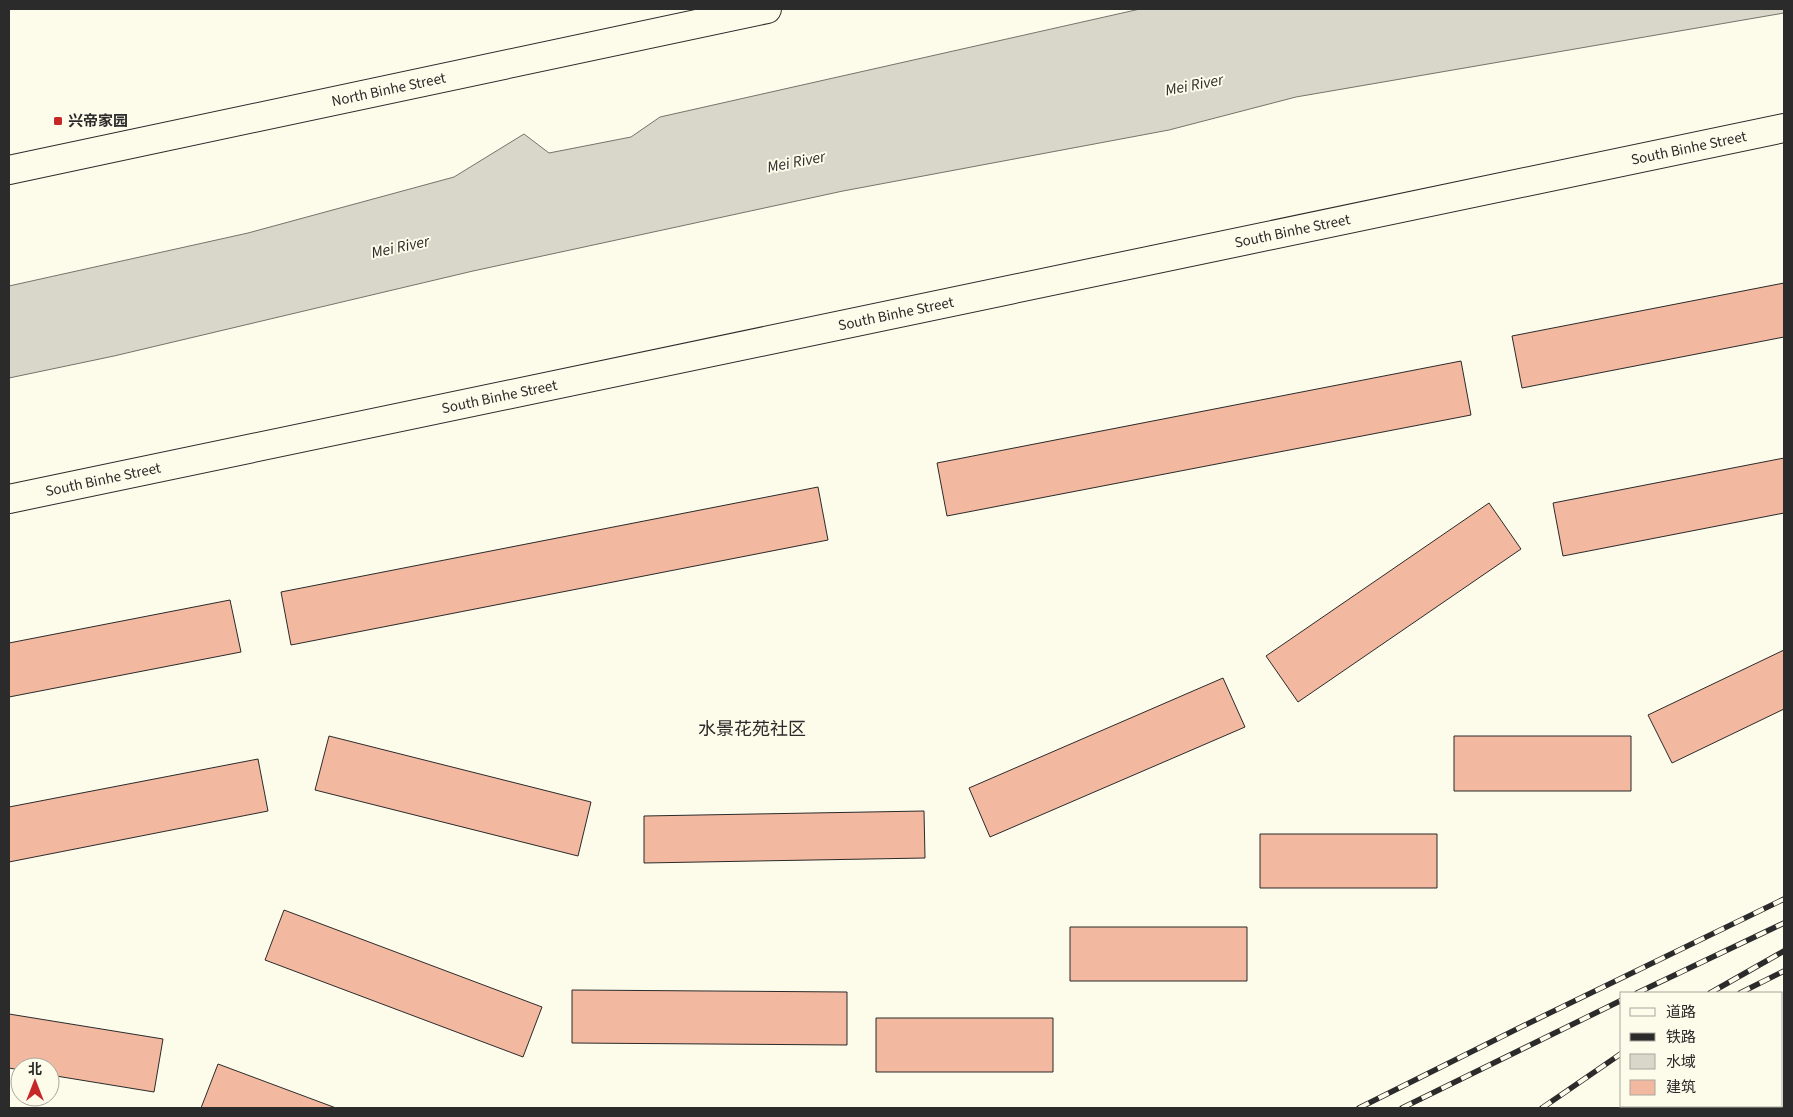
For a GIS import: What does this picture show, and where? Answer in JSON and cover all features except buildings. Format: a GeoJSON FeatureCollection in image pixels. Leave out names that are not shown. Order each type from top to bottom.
{"type":"FeatureCollection","features":[{"type":"Feature","properties":{"kind":"street","name":"North Binhe Street"},"geometry":{"type":"LineString","coordinates":[[9,170],[767,9]]}},
{"type":"Feature","properties":{"kind":"street","name":"South Binhe Street"},"geometry":{"type":"LineString","coordinates":[[9,499],[1784,128]]}},
{"type":"Feature","properties":{"kind":"water","name":"Mei River"},"geometry":{"type":"Polygon","coordinates":[[[1140,9],[1784,9],[1784,13],[1296,97],[1169,130],[843,191],[473,271],[114,356],[9,378],[9,286],[248,233],[454,177],[524,134],[549,153],[631,137],[660,117],[1140,9]]]}},
{"type":"Feature","properties":{"kind":"railway"},"geometry":{"type":"LineString","coordinates":[[1359,1108],[1784,899]]}},
{"type":"Feature","properties":{"kind":"railway"},"geometry":{"type":"LineString","coordinates":[[1639,992],[1784,923]]}},
{"type":"Feature","properties":{"kind":"railway"},"geometry":{"type":"LineString","coordinates":[[1712,992],[1784,951]]}},
{"type":"Feature","properties":{"kind":"railway"},"geometry":{"type":"LineString","coordinates":[[1742,992],[1784,971]]}},
{"type":"Feature","properties":{"kind":"railway"},"geometry":{"type":"LineString","coordinates":[[1402,1108],[1620,1001]]}},
{"type":"Feature","properties":{"kind":"railway"},"geometry":{"type":"LineString","coordinates":[[1542,1108],[1620,1054]]}},
{"type":"Feature","properties":{"kind":"place","name":"兴帝家园"},"geometry":{"type":"Point","coordinates":[58,121]}},
{"type":"Feature","properties":{"kind":"district","name":"水景花苑社区"},"geometry":{"type":"Point","coordinates":[752,729]}}]}
